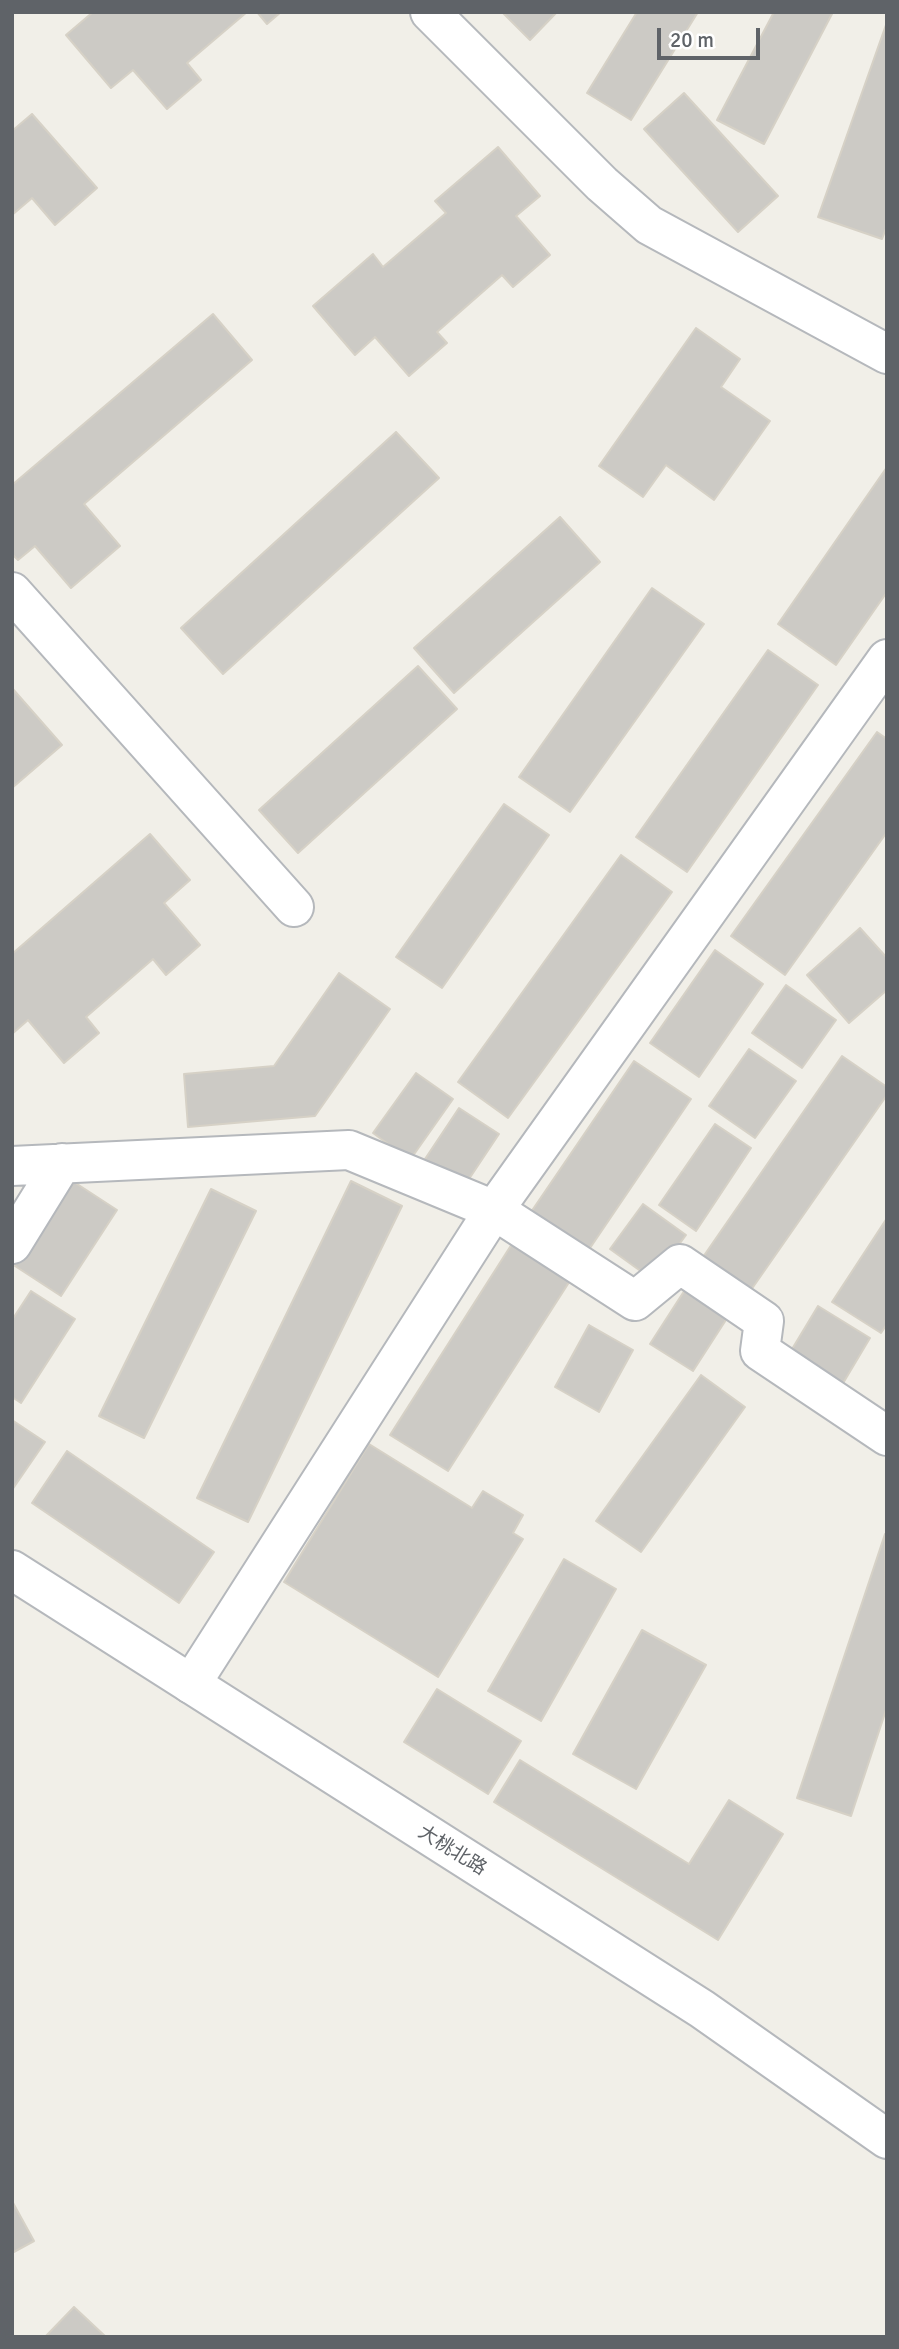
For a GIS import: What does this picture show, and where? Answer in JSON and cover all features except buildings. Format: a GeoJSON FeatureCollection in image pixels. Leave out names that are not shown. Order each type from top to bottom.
{"type":"FeatureCollection","features":[{"type":"Feature","properties":{"kind":"street"},"geometry":{"type":"LineString","coordinates":[[430,12],[602,184],[649,225],[887,354]]}},
{"type":"Feature","properties":{"kind":"street"},"geometry":{"type":"LineString","coordinates":[[12,592],[294,907]]}},
{"type":"Feature","properties":{"kind":"street"},"geometry":{"type":"LineString","coordinates":[[191,1684],[494,1210],[887,659]]}},
{"type":"Feature","properties":{"kind":"street"},"geometry":{"type":"LineString","coordinates":[[12,1166],[349,1150],[494,1210],[635,1301],[680,1264],[764,1321],[760,1351],[887,1436]]}},
{"type":"Feature","properties":{"kind":"street"},"geometry":{"type":"LineString","coordinates":[[12,1244],[62,1163]]}},
{"type":"Feature","properties":{"kind":"street","name":"大桃北路"},"geometry":{"type":"LineString","coordinates":[[12,1570],[702,2010],[887,2139]]}}]}
